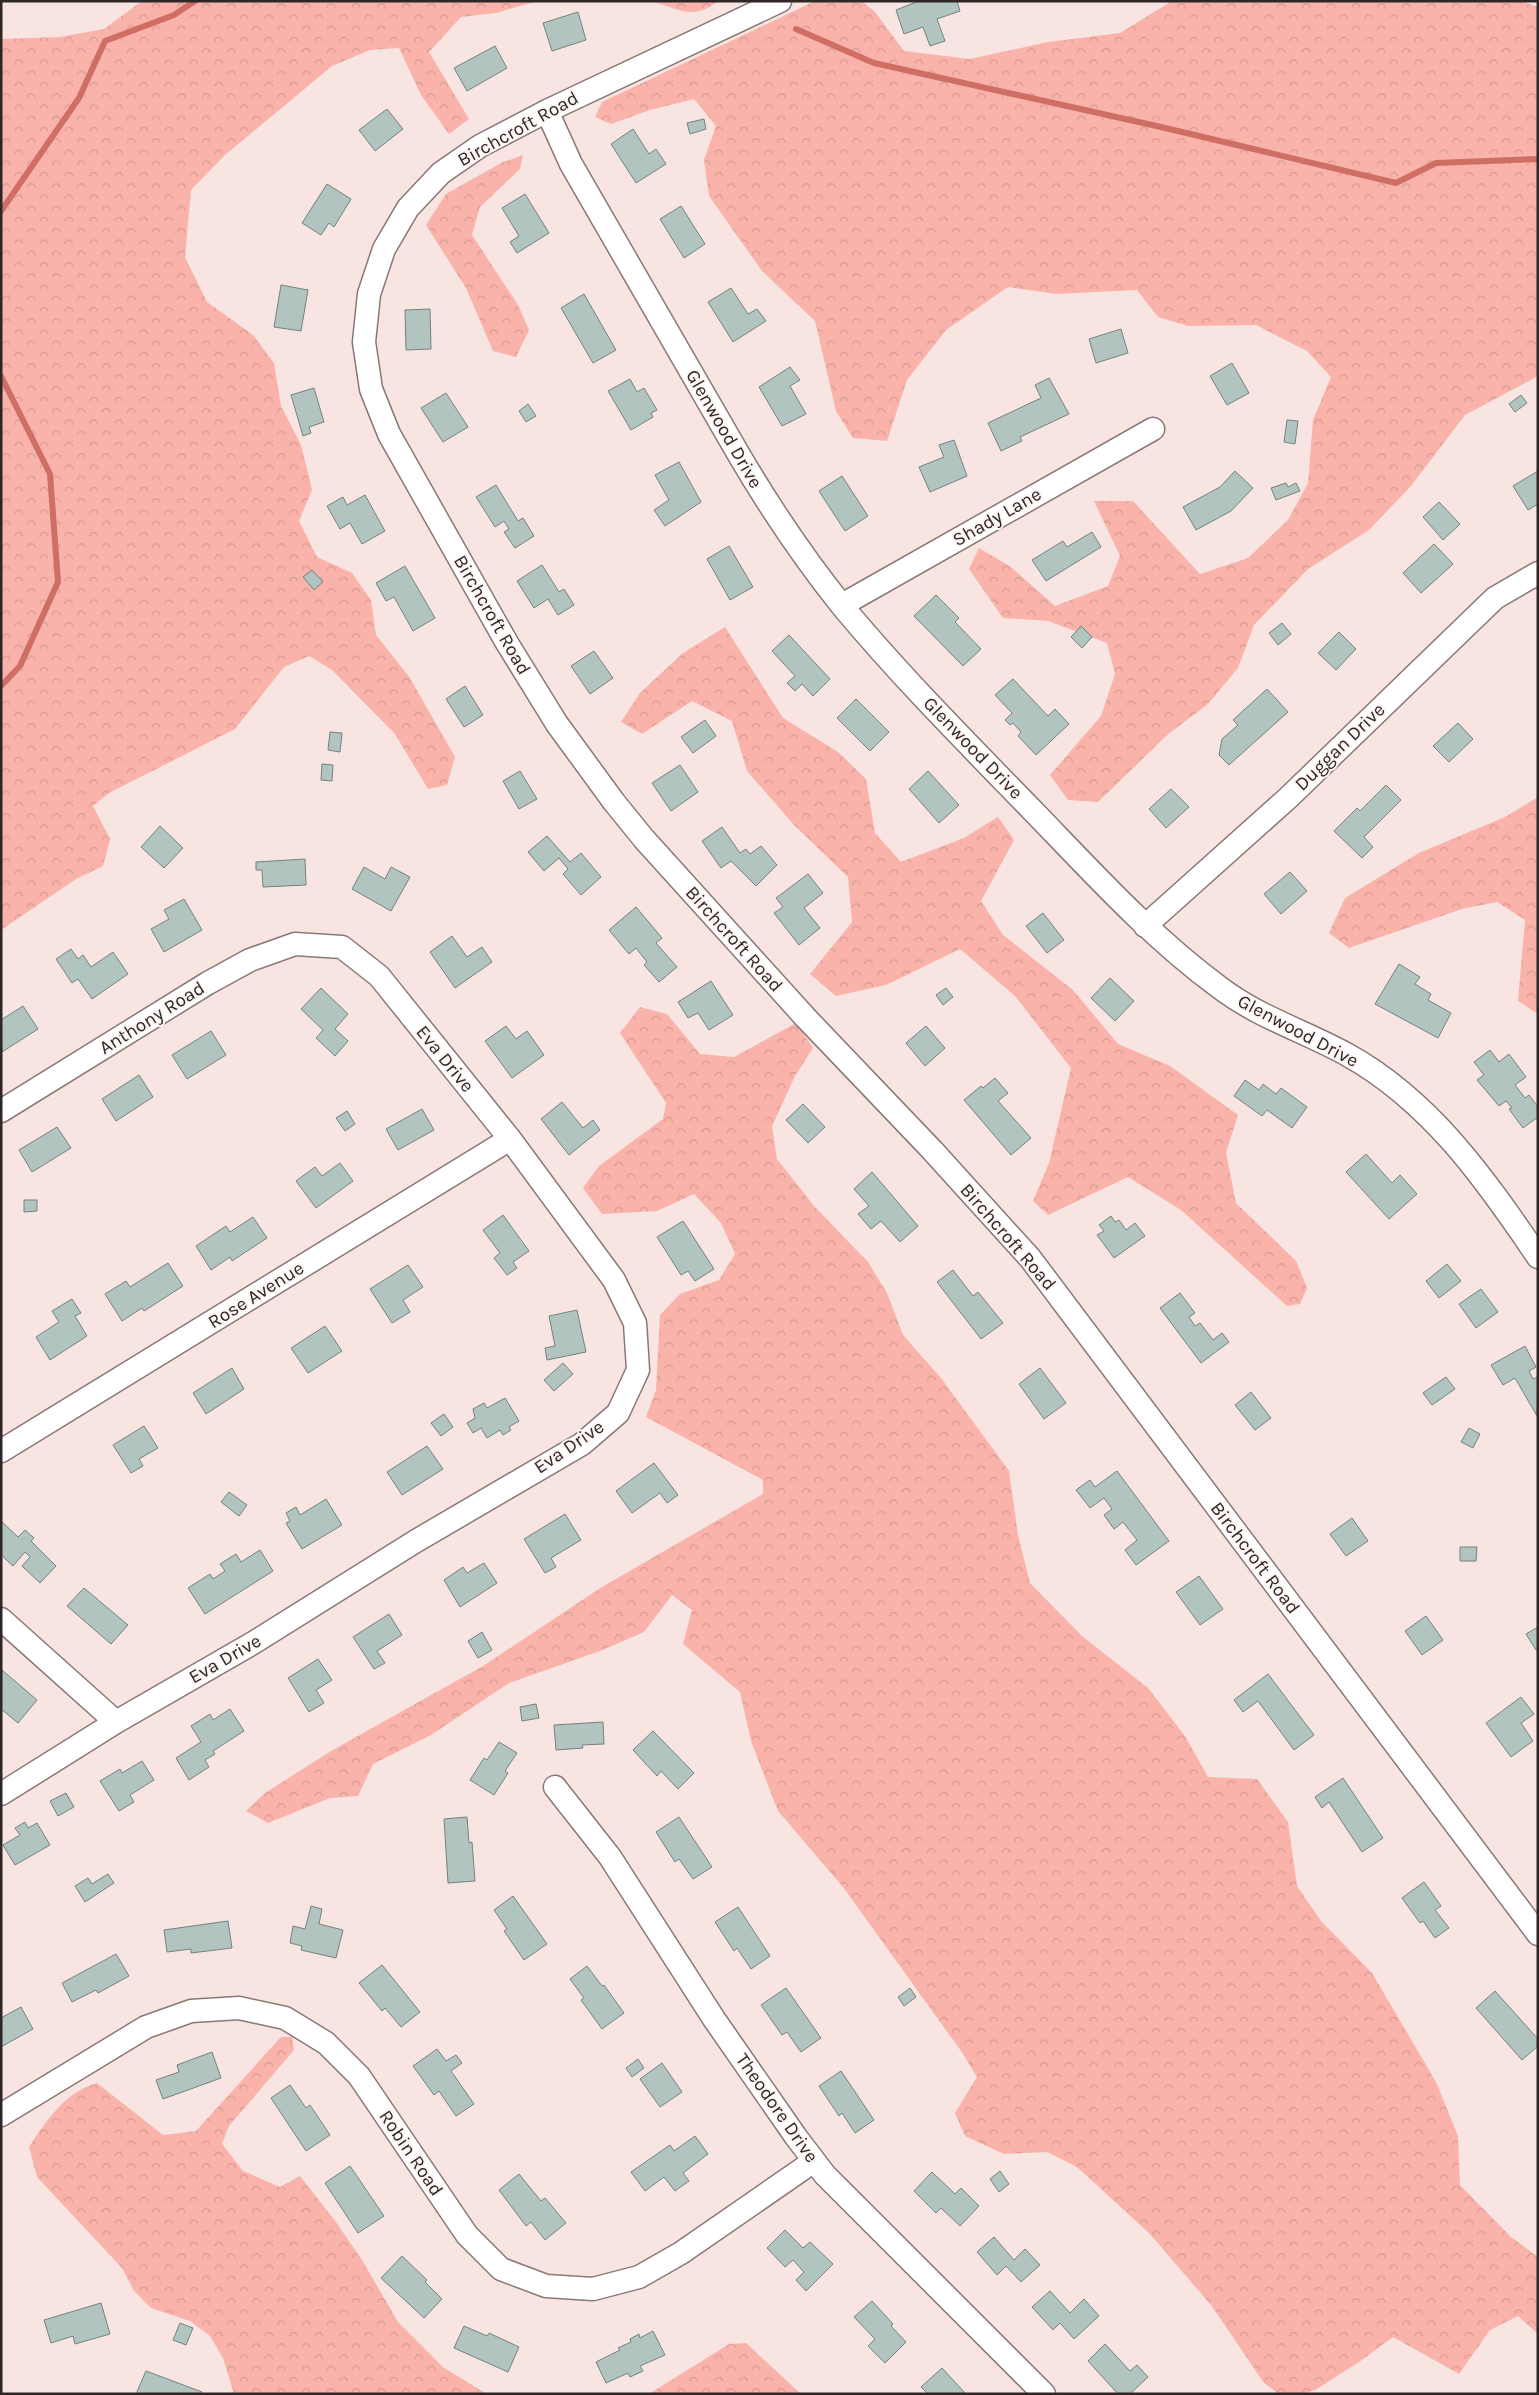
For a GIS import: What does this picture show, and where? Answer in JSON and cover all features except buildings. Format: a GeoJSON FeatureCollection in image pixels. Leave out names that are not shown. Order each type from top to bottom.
{"type":"FeatureCollection","features":[{"type":"Feature","properties":{"kind":"street","name":"Birchcroft Road"},"geometry":{"type":"LineString","coordinates":[[780,1],[547,110],[480,146],[441,173],[408,208],[384,249],[368,294],[364,342],[371,389],[389,434],[507,643],[557,724],[614,802],[644,839],[792,1003],[932,1150],[1030,1258],[1538,1934]]}},
{"type":"Feature","properties":{"kind":"street","name":"Glenwood Drive"},"geometry":{"type":"LineString","coordinates":[[547,110],[571,164],[749,472],[842,605],[944,720],[1145,926],[1219,988],[1260,1014],[1346,1054],[1386,1080],[1423,1112],[1457,1146],[1538,1257]]}},
{"type":"Feature","properties":{"kind":"street","name":"Shady Lane"},"geometry":{"type":"LineString","coordinates":[[842,605],[1153,429]]}},
{"type":"Feature","properties":{"kind":"street","name":"Duggan Drive"},"geometry":{"type":"LineString","coordinates":[[1145,926],[1288,798],[1495,598],[1538,572]]}},
{"type":"Feature","properties":{"kind":"street","name":"Anthony Road"},"geometry":{"type":"LineString","coordinates":[[1,1111],[208,983],[250,960],[296,944],[309,945]]}},
{"type":"Feature","properties":{"kind":"street","name":"Eva Drive"},"geometry":{"type":"LineString","coordinates":[[1,1794],[116,1722],[253,1643],[416,1541],[582,1444],[618,1413],[638,1370],[635,1323],[614,1280],[510,1139],[379,976],[342,947],[309,945]]}},
{"type":"Feature","properties":{"kind":"street","name":"Rose Avenue"},"geometry":{"type":"LineString","coordinates":[[1,1451],[510,1139]]}},
{"type":"Feature","properties":{"kind":"street"},"geometry":{"type":"LineString","coordinates":[[1,1619],[116,1722]]}},
{"type":"Feature","properties":{"kind":"street","name":"Theodore Drive"},"geometry":{"type":"LineString","coordinates":[[555,1786],[610,1857],[714,2019],[825,2175],[1044,2394]]}},
{"type":"Feature","properties":{"kind":"street","name":"Robin Road"},"geometry":{"type":"LineString","coordinates":[[1,2115],[146,2027],[191,2011],[239,2008],[285,2018],[326,2042],[359,2076],[467,2235],[501,2269],[546,2286],[593,2289],[639,2277],[681,2253],[814,2161]]}},
{"type":"Feature","properties":{"kind":"green space"},"geometry":{"type":"Polygon","coordinates":[[[142,1],[538,1],[496,13],[461,17],[429,52],[469,119],[449,134],[421,95],[399,48],[370,50],[332,66],[225,155],[191,190],[185,257],[207,302],[253,335],[274,363],[281,406],[301,445],[312,490],[299,521],[317,557],[352,573],[371,600],[376,635],[410,678],[455,757],[447,785],[428,789],[395,734],[332,670],[309,656],[284,667],[235,729],[109,793],[93,806],[110,839],[103,866],[76,879],[1,930],[1,39],[60,37],[104,29],[142,1]]]}},
{"type":"Feature","properties":{"kind":"green space"},"geometry":{"type":"Polygon","coordinates":[[[652,1],[718,1],[701,11],[686,12],[652,1]]]}},
{"type":"Feature","properties":{"kind":"green space"},"geometry":{"type":"Polygon","coordinates":[[[815,1],[862,1],[875,12],[904,51],[970,59],[1048,42],[1120,33],[1172,1],[1522,1],[1538,7],[1538,376],[1465,415],[1411,486],[1369,530],[1308,569],[1254,625],[1238,668],[1208,704],[1167,735],[1098,802],[1068,800],[1050,775],[1101,716],[1115,674],[1107,643],[1048,621],[1003,618],[969,569],[979,548],[1011,567],[1055,606],[1108,586],[1120,556],[1094,501],[1133,501],[1200,574],[1248,558],[1288,520],[1308,483],[1313,420],[1331,377],[1307,351],[1256,325],[1188,326],[1158,317],[1137,290],[1056,294],[1008,287],[946,330],[907,380],[887,441],[853,438],[836,411],[815,321],[762,271],[709,196],[704,160],[716,126],[694,99],[650,110],[611,124],[595,117],[602,102],[815,1]]]}},
{"type":"Feature","properties":{"kind":"green space"},"geometry":{"type":"Polygon","coordinates":[[[523,155],[520,169],[480,207],[472,235],[518,305],[529,330],[516,357],[493,351],[466,288],[426,225],[446,194],[501,163],[523,155]]]}},
{"type":"Feature","properties":{"kind":"green space"},"geometry":{"type":"Polygon","coordinates":[[[725,627],[783,718],[838,752],[866,779],[875,833],[901,862],[964,838],[998,817],[1014,840],[981,901],[1003,935],[1073,990],[1118,1044],[1170,1066],[1238,1115],[1226,1153],[1236,1203],[1296,1261],[1307,1288],[1300,1304],[1287,1306],[1181,1210],[1128,1177],[1048,1215],[1033,1201],[1049,1163],[1071,1068],[1015,996],[960,949],[886,985],[836,996],[810,974],[852,922],[848,877],[795,826],[747,771],[732,721],[692,701],[642,734],[621,722],[640,693],[683,653],[725,627]]]}},
{"type":"Feature","properties":{"kind":"green space"},"geometry":{"type":"Polygon","coordinates":[[[1538,797],[1538,1014],[1518,1001],[1525,920],[1497,902],[1462,909],[1349,948],[1329,933],[1345,898],[1419,853],[1505,817],[1538,797]]]}},
{"type":"Feature","properties":{"kind":"green space"},"geometry":{"type":"Polygon","coordinates":[[[640,1007],[667,1014],[700,1054],[734,1057],[796,1023],[813,1048],[795,1076],[772,1126],[777,1159],[814,1206],[868,1262],[887,1293],[903,1335],[941,1378],[1009,1471],[1018,1535],[1030,1583],[1082,1636],[1148,1688],[1185,1736],[1208,1777],[1257,1779],[1288,1822],[1297,1886],[1321,1921],[1372,1973],[1436,2082],[1458,2136],[1460,2185],[1511,2237],[1538,2257],[1538,2334],[1518,2316],[1490,2330],[1459,2374],[1393,2337],[1359,2362],[1315,2390],[1301,2394],[1279,2394],[1264,2383],[1211,2305],[1149,2233],[1077,2167],[1047,2152],[1004,2154],[965,2136],[955,2113],[977,2077],[961,2051],[843,1887],[778,1811],[751,1741],[740,1692],[683,1644],[692,1610],[672,1595],[644,1632],[600,1651],[509,1683],[431,1735],[373,1764],[358,1796],[330,1798],[268,1823],[246,1811],[265,1793],[331,1751],[483,1666],[602,1587],[763,1494],[763,1480],[646,1417],[656,1390],[660,1315],[680,1294],[719,1280],[735,1254],[721,1223],[694,1194],[657,1211],[602,1214],[583,1188],[599,1166],[663,1119],[666,1103],[620,1033],[640,1007]]]}},
{"type":"Feature","properties":{"kind":"green space"},"geometry":{"type":"Polygon","coordinates":[[[281,2037],[292,2037],[294,2050],[229,2126],[222,2144],[243,2171],[280,2187],[300,2176],[336,2222],[362,2260],[398,2322],[444,2368],[487,2394],[234,2394],[223,2358],[210,2336],[190,2321],[151,2308],[134,2291],[122,2268],[37,2177],[29,2147],[50,2117],[75,2093],[97,2083],[163,2135],[196,2131],[281,2037]]]}},
{"type":"Feature","properties":{"kind":"green space"},"geometry":{"type":"Polygon","coordinates":[[[746,2343],[801,2394],[649,2394],[729,2344],[746,2343]]]}},
{"type":"Feature","properties":{"kind":"waterway"},"geometry":{"type":"LineString","coordinates":[[1,211],[79,98],[105,41],[174,15],[195,1]]}},
{"type":"Feature","properties":{"kind":"waterway"},"geometry":{"type":"LineString","coordinates":[[796,29],[874,63],[1161,127],[1396,183],[1436,163],[1538,159]]}},
{"type":"Feature","properties":{"kind":"waterway"},"geometry":{"type":"LineString","coordinates":[[1,376],[50,474],[58,582],[20,666],[1,686]]}}]}
